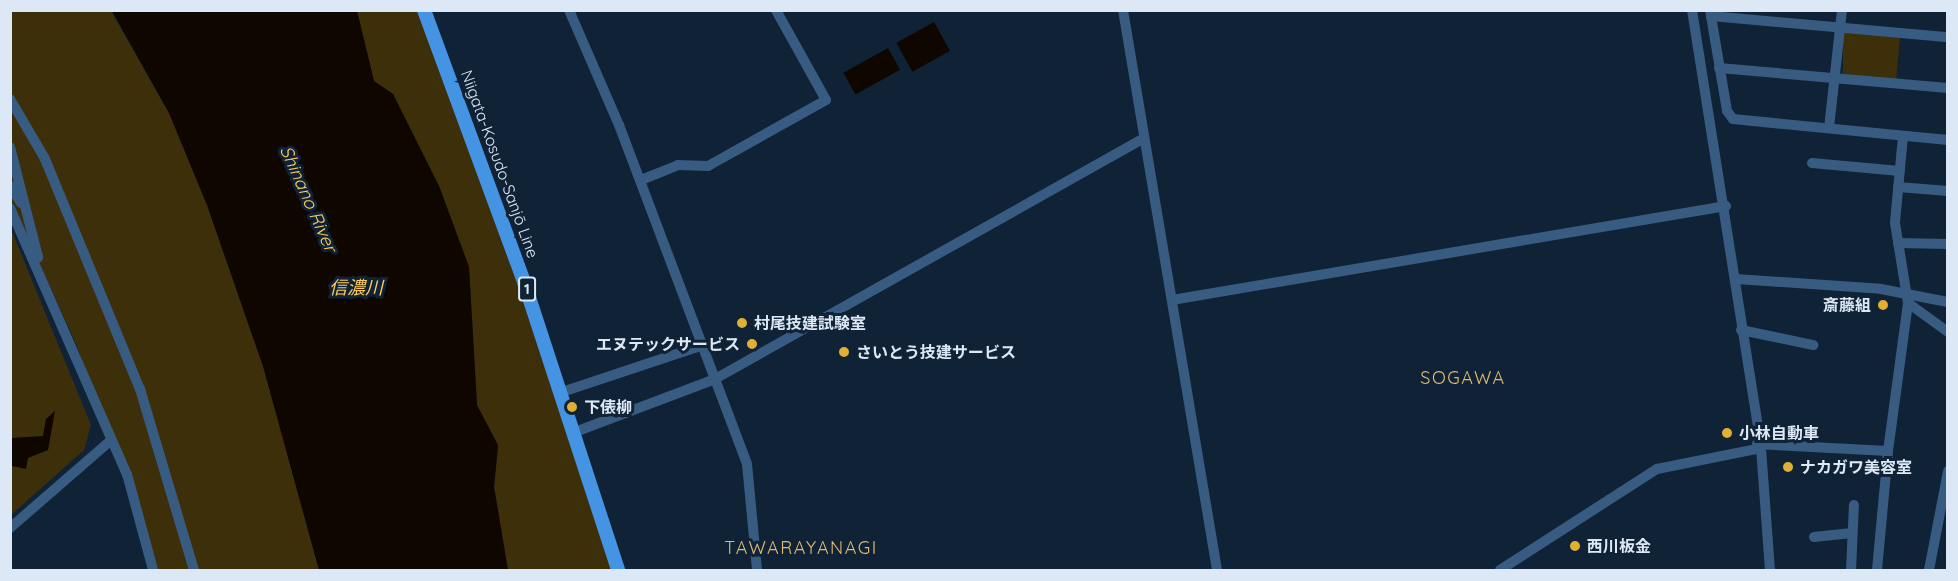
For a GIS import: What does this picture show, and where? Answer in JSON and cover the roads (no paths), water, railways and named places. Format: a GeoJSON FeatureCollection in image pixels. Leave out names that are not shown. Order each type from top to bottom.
{"type":"FeatureCollection","features":[{"type":"Feature","properties":{"kind":"main road","name":"Niigata-Kosudo-Sanjō Line"},"geometry":{"type":"LineString","coordinates":[[424,10],[562,393],[618,570]]}},
{"type":"Feature","properties":{"kind":"street"},"geometry":{"type":"LineString","coordinates":[[569,10],[641,180],[750,476],[757,570]]}},
{"type":"Feature","properties":{"kind":"street"},"geometry":{"type":"LineString","coordinates":[[641,180],[678,165],[708,166],[826,100],[776,10]]}},
{"type":"Feature","properties":{"kind":"street"},"geometry":{"type":"LineString","coordinates":[[1123,10],[1217,570]]}},
{"type":"Feature","properties":{"kind":"street"},"geometry":{"type":"LineString","coordinates":[[1692,10],[1726,206],[1741,330],[1759,446],[1770,570]]}},
{"type":"Feature","properties":{"kind":"street"},"geometry":{"type":"LineString","coordinates":[[1829,128],[1842,10]]}},
{"type":"Feature","properties":{"kind":"street"},"geometry":{"type":"LineString","coordinates":[[1947,37],[1710,13],[1726,111],[1733,119],[1947,140]]}},
{"type":"Feature","properties":{"kind":"street"},"geometry":{"type":"LineString","coordinates":[[1719,68],[1947,88]]}},
{"type":"Feature","properties":{"kind":"street"},"geometry":{"type":"LineString","coordinates":[[10,99],[45,159],[136,379],[194,570]]}},
{"type":"Feature","properties":{"kind":"street"},"geometry":{"type":"LineString","coordinates":[[1877,570],[1888,451],[1908,298],[1898,243],[1898,187],[1903,136]]}},
{"type":"Feature","properties":{"kind":"street"},"geometry":{"type":"LineString","coordinates":[[575,432],[716,379],[1144,138]]}},
{"type":"Feature","properties":{"kind":"street"},"geometry":{"type":"LineString","coordinates":[[10,147],[47,292]]}},
{"type":"Feature","properties":{"kind":"street"},"geometry":{"type":"LineString","coordinates":[[1812,164],[1900,171]]}},
{"type":"Feature","properties":{"kind":"street"},"geometry":{"type":"LineString","coordinates":[[10,185],[24,207]]}},
{"type":"Feature","properties":{"kind":"street"},"geometry":{"type":"LineString","coordinates":[[1898,187],[1947,191]]}},
{"type":"Feature","properties":{"kind":"street"},"geometry":{"type":"LineString","coordinates":[[1172,300],[1726,206]]}},
{"type":"Feature","properties":{"kind":"street"},"geometry":{"type":"LineString","coordinates":[[10,208],[110,441],[127,474],[153,570]]}},
{"type":"Feature","properties":{"kind":"street"},"geometry":{"type":"LineString","coordinates":[[1898,243],[1947,244]]}},
{"type":"Feature","properties":{"kind":"street"},"geometry":{"type":"LineString","coordinates":[[1736,279],[1947,302]]}},
{"type":"Feature","properties":{"kind":"street"},"geometry":{"type":"LineString","coordinates":[[1908,298],[1947,332]]}},
{"type":"Feature","properties":{"kind":"street"},"geometry":{"type":"LineString","coordinates":[[1741,330],[1813,345]]}},
{"type":"Feature","properties":{"kind":"street"},"geometry":{"type":"LineString","coordinates":[[562,393],[703,345]]}},
{"type":"Feature","properties":{"kind":"street"},"geometry":{"type":"LineString","coordinates":[[10,528],[110,441]]}},
{"type":"Feature","properties":{"kind":"street"},"geometry":{"type":"LineString","coordinates":[[1500,570],[1657,469],[1759,446],[1888,451]]}},
{"type":"Feature","properties":{"kind":"street"},"geometry":{"type":"LineString","coordinates":[[1929,570],[1947,471]]}},
{"type":"Feature","properties":{"kind":"street"},"geometry":{"type":"LineString","coordinates":[[1851,570],[1854,505]]}},
{"type":"Feature","properties":{"kind":"street"},"geometry":{"type":"LineString","coordinates":[[1814,537],[1852,533]]}},
{"type":"Feature","properties":{"kind":"water","name":"信濃川"},"geometry":{"type":"Polygon","coordinates":[[[112,11],[357,11],[374,81],[393,94],[439,186],[469,267],[477,405],[498,445],[494,487],[508,570],[319,570],[263,366],[207,205],[169,113],[112,11]]]}},
{"type":"Feature","properties":{"kind":"water"},"geometry":{"type":"Polygon","coordinates":[[[934,22],[950,51],[912,72],[896,43],[934,22]]]}},
{"type":"Feature","properties":{"kind":"water"},"geometry":{"type":"Polygon","coordinates":[[[888,48],[900,70],[856,95],[843,73],[888,48]]]}},
{"type":"Feature","properties":{"kind":"water"},"geometry":{"type":"Polygon","coordinates":[[[55,411],[48,450],[28,458],[26,469],[12,466],[11,438],[43,436],[46,419],[55,411]]]}},
{"type":"Feature","properties":{"kind":"place","name":"斎藤組"},"geometry":{"type":"Point","coordinates":[1883,305]}},
{"type":"Feature","properties":{"kind":"place","name":"村尾技建試験室"},"geometry":{"type":"Point","coordinates":[742,323]}},
{"type":"Feature","properties":{"kind":"place","name":"エヌテックサービス"},"geometry":{"type":"Point","coordinates":[752,344]}},
{"type":"Feature","properties":{"kind":"place","name":"さいとう技建サービス"},"geometry":{"type":"Point","coordinates":[844,352]}},
{"type":"Feature","properties":{"kind":"place","name":"下俵柳"},"geometry":{"type":"Point","coordinates":[572,407]}},
{"type":"Feature","properties":{"kind":"place","name":"小林自動車"},"geometry":{"type":"Point","coordinates":[1727,433]}},
{"type":"Feature","properties":{"kind":"place","name":"ナカガワ美容室"},"geometry":{"type":"Point","coordinates":[1788,467]}},
{"type":"Feature","properties":{"kind":"place","name":"西川板金"},"geometry":{"type":"Point","coordinates":[1575,546]}},
{"type":"Feature","properties":{"kind":"district","name":"SOGAWA"},"geometry":{"type":"Point","coordinates":[1463,378]}},
{"type":"Feature","properties":{"kind":"district","name":"TAWARAYANAGI"},"geometry":{"type":"Point","coordinates":[801,548]}},
{"type":"Feature","properties":{"kind":"water label","name":"Shinano River"},"geometry":{"type":"Point","coordinates":[308,199]}}]}
